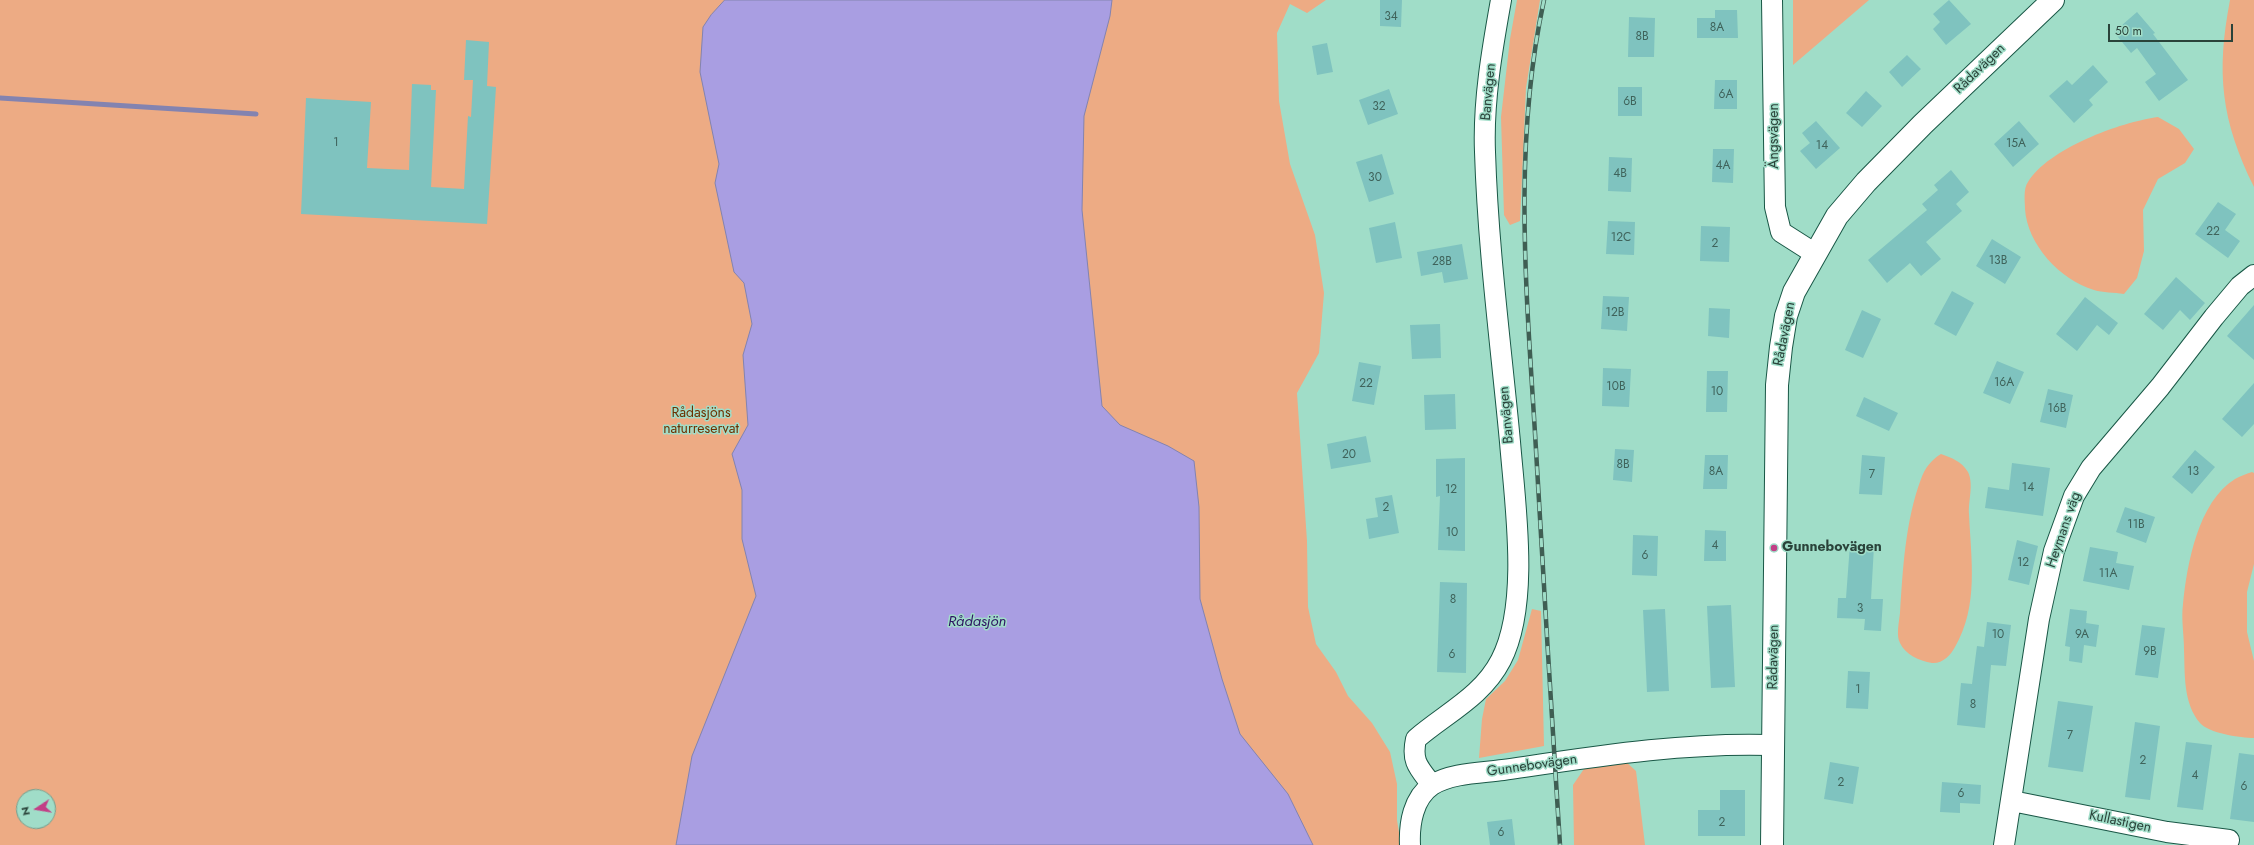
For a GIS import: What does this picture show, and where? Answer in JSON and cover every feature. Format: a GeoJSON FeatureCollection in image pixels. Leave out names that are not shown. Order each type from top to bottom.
{"type":"FeatureCollection","features":[{"type":"Feature","properties":{"kind":"street","name":"Banvägen"},"geometry":{"type":"LineString","coordinates":[[1432,785],[1416,763],[1413,751],[1416,739],[1469,700],[1489,680],[1502,659],[1511,635],[1516,607],[1515,506],[1488,205],[1485,150],[1489,84],[1501,0]]}},
{"type":"Feature","properties":{"kind":"street","name":"Ängsvägen"},"geometry":{"type":"LineString","coordinates":[[1772,0],[1775,207],[1781,232],[1814,253]]}},
{"type":"Feature","properties":{"kind":"street","name":"Rådavägen"},"geometry":{"type":"LineString","coordinates":[[1772,845],[1777,385],[1786,316],[1794,292],[1814,253],[1837,216],[1866,182],[1923,124],[2053,0]]}},
{"type":"Feature","properties":{"kind":"street","name":"Heymans väg"},"geometry":{"type":"LineString","coordinates":[[2004,845],[2039,619],[2054,551],[2074,496],[2091,468],[2160,387],[2240,286],[2254,275]]}},
{"type":"Feature","properties":{"kind":"street","name":"Gunnebovägen"},"geometry":{"type":"LineString","coordinates":[[1410,845],[1410,829],[1414,810],[1419,798],[1432,785],[1452,778],[1611,755],[1675,748],[1772,745]]}},
{"type":"Feature","properties":{"kind":"street","name":"Kullastigen"},"geometry":{"type":"LineString","coordinates":[[2012,801],[2167,832],[2229,840]]}},
{"type":"Feature","properties":{"kind":"green space","name":"Rådasjöns naturreservat"},"geometry":{"type":"Polygon","coordinates":[[[0,0],[1326,0],[1307,13],[1290,4],[1277,33],[1279,101],[1290,164],[1315,235],[1324,293],[1319,353],[1297,393],[1307,541],[1308,607],[1316,644],[1336,672],[1348,696],[1372,723],[1390,752],[1397,784],[1397,820],[1401,845],[0,845],[0,0]]]}},
{"type":"Feature","properties":{"kind":"green space"},"geometry":{"type":"Polygon","coordinates":[[[1517,0],[1540,0],[1526,88],[1520,221],[1510,225],[1504,215],[1501,117],[1510,39],[1517,0]]]}},
{"type":"Feature","properties":{"kind":"green space"},"geometry":{"type":"Polygon","coordinates":[[[1793,0],[1869,0],[1793,65],[1793,0]]]}},
{"type":"Feature","properties":{"kind":"green space"},"geometry":{"type":"Polygon","coordinates":[[[2230,0],[2254,0],[2254,187],[2234,140],[2224,96],[2223,51],[2230,0]]]}},
{"type":"Feature","properties":{"kind":"green space"},"geometry":{"type":"Polygon","coordinates":[[[2158,117],[2179,129],[2194,149],[2185,163],[2158,179],[2143,210],[2144,251],[2137,278],[2124,294],[2097,291],[2081,285],[2069,278],[2048,259],[2032,235],[2027,222],[2025,209],[2026,185],[2038,170],[2068,148],[2105,131],[2158,117]]]}},
{"type":"Feature","properties":{"kind":"green space"},"geometry":{"type":"Polygon","coordinates":[[[1941,454],[1959,463],[1965,468],[1970,477],[1971,487],[1969,514],[1972,582],[1971,599],[1963,631],[1951,653],[1939,662],[1932,663],[1917,659],[1902,647],[1898,637],[1898,629],[1902,580],[1911,512],[1924,471],[1937,456],[1941,454]]]}},
{"type":"Feature","properties":{"kind":"green space"},"geometry":{"type":"Polygon","coordinates":[[[2252,472],[2254,473],[2254,564],[2247,592],[2247,632],[2254,661],[2254,738],[2233,736],[2210,730],[2204,727],[2194,715],[2190,707],[2186,688],[2182,615],[2191,553],[2203,518],[2222,489],[2235,479],[2252,472]]]}},
{"type":"Feature","properties":{"kind":"green space"},"geometry":{"type":"Polygon","coordinates":[[[1532,609],[1541,611],[1544,746],[1479,758],[1482,719],[1486,699],[1505,681],[1518,660],[1532,609]]]}},
{"type":"Feature","properties":{"kind":"green space"},"geometry":{"type":"Polygon","coordinates":[[[1624,760],[1636,771],[1645,845],[1574,845],[1573,785],[1588,763],[1624,760]]]}},
{"type":"Feature","properties":{"kind":"water","name":"Rådasjön"},"geometry":{"type":"Polygon","coordinates":[[[725,0],[1112,0],[1110,16],[1084,116],[1082,210],[1102,406],[1120,425],[1168,446],[1194,461],[1199,507],[1200,599],[1222,679],[1240,734],[1288,794],[1313,845],[676,845],[692,756],[756,596],[742,539],[742,490],[732,454],[748,425],[743,355],[752,324],[744,283],[734,272],[715,183],[719,164],[700,72],[703,27],[711,15],[725,0]]]}},
{"type":"Feature","properties":{"kind":"building"},"geometry":{"type":"Polygon","coordinates":[[[1380,0],[1402,0],[1401,27],[1380,26],[1380,0]]]}},
{"type":"Feature","properties":{"kind":"building"},"geometry":{"type":"Polygon","coordinates":[[[1949,0],[1971,24],[1946,45],[1933,29],[1940,22],[1933,14],[1949,0]]]}},
{"type":"Feature","properties":{"kind":"building"},"geometry":{"type":"Polygon","coordinates":[[[1715,10],[1737,10],[1738,38],[1697,38],[1697,18],[1715,18],[1715,10]]]}},
{"type":"Feature","properties":{"kind":"building"},"geometry":{"type":"Polygon","coordinates":[[[2137,12],[2155,33],[2153,34],[2188,80],[2159,101],[2145,82],[2156,74],[2137,48],[2131,53],[2114,32],[2137,12]]]}},
{"type":"Feature","properties":{"kind":"building"},"geometry":{"type":"Polygon","coordinates":[[[1629,17],[1655,18],[1654,57],[1628,57],[1629,17]]]}},
{"type":"Feature","properties":{"kind":"building"},"geometry":{"type":"Polygon","coordinates":[[[466,40],[489,42],[487,86],[496,87],[487,224],[301,214],[306,98],[371,102],[367,168],[409,170],[412,84],[431,85],[431,90],[436,90],[431,187],[464,189],[468,116],[471,117],[473,80],[464,80],[466,40]]]}},
{"type":"Feature","properties":{"kind":"building"},"geometry":{"type":"Polygon","coordinates":[[[1327,43],[1333,72],[1317,75],[1312,46],[1327,43]]]}},
{"type":"Feature","properties":{"kind":"building"},"geometry":{"type":"Polygon","coordinates":[[[1907,55],[1921,69],[1902,87],[1889,72],[1907,55]]]}},
{"type":"Feature","properties":{"kind":"building"},"geometry":{"type":"Polygon","coordinates":[[[2093,65],[2108,82],[2089,100],[2093,105],[2074,123],[2049,96],[2067,80],[2072,85],[2093,65]]]}},
{"type":"Feature","properties":{"kind":"building"},"geometry":{"type":"Polygon","coordinates":[[[1715,80],[1737,80],[1737,109],[1714,109],[1715,80]]]}},
{"type":"Feature","properties":{"kind":"building"},"geometry":{"type":"Polygon","coordinates":[[[1618,87],[1642,87],[1642,116],[1618,116],[1618,87]]]}},
{"type":"Feature","properties":{"kind":"building"},"geometry":{"type":"Polygon","coordinates":[[[1389,89],[1398,114],[1368,125],[1359,100],[1389,89]]]}},
{"type":"Feature","properties":{"kind":"building"},"geometry":{"type":"Polygon","coordinates":[[[1866,91],[1882,106],[1862,127],[1846,113],[1866,91]]]}},
{"type":"Feature","properties":{"kind":"building"},"geometry":{"type":"Polygon","coordinates":[[[1816,121],[1840,148],[1816,169],[1800,151],[1810,143],[1802,133],[1816,121]]]}},
{"type":"Feature","properties":{"kind":"building"},"geometry":{"type":"Polygon","coordinates":[[[2019,121],[2039,144],[2013,167],[1994,144],[2019,121]]]}},
{"type":"Feature","properties":{"kind":"building"},"geometry":{"type":"Polygon","coordinates":[[[1713,149],[1734,149],[1733,183],[1712,182],[1713,149]]]}},
{"type":"Feature","properties":{"kind":"building"},"geometry":{"type":"Polygon","coordinates":[[[1382,154],[1394,194],[1369,202],[1356,162],[1382,154]]]}},
{"type":"Feature","properties":{"kind":"building"},"geometry":{"type":"Polygon","coordinates":[[[1609,157],[1632,158],[1631,192],[1608,191],[1609,157]]]}},
{"type":"Feature","properties":{"kind":"building"},"geometry":{"type":"Polygon","coordinates":[[[1951,170],[1969,192],[1956,204],[1962,211],[1926,242],[1941,259],[1921,276],[1910,263],[1887,283],[1868,260],[1927,210],[1922,204],[1938,190],[1934,185],[1951,170]]]}},
{"type":"Feature","properties":{"kind":"building"},"geometry":{"type":"Polygon","coordinates":[[[2218,202],[2236,214],[2225,230],[2240,241],[2228,258],[2195,234],[2218,202]]]}},
{"type":"Feature","properties":{"kind":"building"},"geometry":{"type":"Polygon","coordinates":[[[1608,221],[1635,222],[1634,255],[1606,254],[1608,221]]]}},
{"type":"Feature","properties":{"kind":"building"},"geometry":{"type":"Polygon","coordinates":[[[1395,222],[1402,258],[1376,263],[1369,228],[1395,222]]]}},
{"type":"Feature","properties":{"kind":"building"},"geometry":{"type":"Polygon","coordinates":[[[1701,226],[1730,227],[1729,262],[1700,261],[1701,226]]]}},
{"type":"Feature","properties":{"kind":"building"},"geometry":{"type":"Polygon","coordinates":[[[1992,239],[2021,257],[2005,284],[1976,266],[1992,239]]]}},
{"type":"Feature","properties":{"kind":"building"},"geometry":{"type":"Polygon","coordinates":[[[1462,244],[1468,279],[1444,283],[1442,272],[1421,276],[1417,252],[1462,244]]]}},
{"type":"Feature","properties":{"kind":"building"},"geometry":{"type":"Polygon","coordinates":[[[2176,277],[2205,303],[2190,320],[2180,310],[2163,330],[2144,314],[2176,277]]]}},
{"type":"Feature","properties":{"kind":"building"},"geometry":{"type":"Polygon","coordinates":[[[1952,291],[1974,303],[1956,336],[1934,324],[1952,291]]]}},
{"type":"Feature","properties":{"kind":"building"},"geometry":{"type":"Polygon","coordinates":[[[1603,296],[1629,297],[1627,331],[1601,329],[1603,296]]]}},
{"type":"Feature","properties":{"kind":"building"},"geometry":{"type":"Polygon","coordinates":[[[2085,297],[2118,323],[2109,335],[2097,325],[2077,351],[2056,334],[2085,297]]]}},
{"type":"Feature","properties":{"kind":"building"},"geometry":{"type":"Polygon","coordinates":[[[2254,305],[2254,360],[2227,336],[2254,305]]]}},
{"type":"Feature","properties":{"kind":"building"},"geometry":{"type":"Polygon","coordinates":[[[1709,308],[1730,309],[1729,338],[1708,336],[1709,308]]]}},
{"type":"Feature","properties":{"kind":"building"},"geometry":{"type":"Polygon","coordinates":[[[1862,310],[1881,319],[1863,358],[1845,350],[1862,310]]]}},
{"type":"Feature","properties":{"kind":"building"},"geometry":{"type":"Polygon","coordinates":[[[1440,324],[1441,358],[1412,359],[1410,325],[1440,324]]]}},
{"type":"Feature","properties":{"kind":"building"},"geometry":{"type":"Polygon","coordinates":[[[1997,361],[2024,372],[2010,404],[1983,393],[1997,361]]]}},
{"type":"Feature","properties":{"kind":"building"},"geometry":{"type":"Polygon","coordinates":[[[1359,362],[1381,366],[1374,405],[1352,401],[1359,362]]]}},
{"type":"Feature","properties":{"kind":"building"},"geometry":{"type":"Polygon","coordinates":[[[1603,368],[1631,369],[1629,407],[1602,406],[1603,368]]]}},
{"type":"Feature","properties":{"kind":"building"},"geometry":{"type":"Polygon","coordinates":[[[1707,371],[1728,371],[1727,412],[1706,412],[1707,371]]]}},
{"type":"Feature","properties":{"kind":"building"},"geometry":{"type":"Polygon","coordinates":[[[2254,383],[2254,424],[2242,437],[2222,419],[2254,383]]]}},
{"type":"Feature","properties":{"kind":"building"},"geometry":{"type":"Polygon","coordinates":[[[2048,389],[2073,395],[2066,428],[2040,422],[2048,389]]]}},
{"type":"Feature","properties":{"kind":"building"},"geometry":{"type":"Polygon","coordinates":[[[1455,394],[1456,429],[1425,430],[1424,395],[1455,394]]]}},
{"type":"Feature","properties":{"kind":"building"},"geometry":{"type":"Polygon","coordinates":[[[1864,397],[1898,413],[1889,431],[1856,416],[1864,397]]]}},
{"type":"Feature","properties":{"kind":"building"},"geometry":{"type":"Polygon","coordinates":[[[1366,436],[1371,462],[1331,469],[1327,444],[1366,436]]]}},
{"type":"Feature","properties":{"kind":"building"},"geometry":{"type":"Polygon","coordinates":[[[1615,449],[1634,450],[1632,482],[1613,480],[1615,449]]]}},
{"type":"Feature","properties":{"kind":"building"},"geometry":{"type":"Polygon","coordinates":[[[2195,450],[2215,467],[2192,494],[2172,477],[2195,450]]]}},
{"type":"Feature","properties":{"kind":"building"},"geometry":{"type":"Polygon","coordinates":[[[1705,455],[1728,455],[1727,489],[1703,489],[1705,455]]]}},
{"type":"Feature","properties":{"kind":"building"},"geometry":{"type":"Polygon","coordinates":[[[1862,455],[1885,457],[1882,495],[1859,494],[1862,455]]]}},
{"type":"Feature","properties":{"kind":"building"},"geometry":{"type":"Polygon","coordinates":[[[1465,458],[1465,551],[1438,550],[1440,496],[1436,497],[1436,459],[1465,458]]]}},
{"type":"Feature","properties":{"kind":"building"},"geometry":{"type":"Polygon","coordinates":[[[2012,463],[2050,468],[2043,516],[1985,508],[1988,487],[2009,490],[2012,463]]]}},
{"type":"Feature","properties":{"kind":"building"},"geometry":{"type":"Polygon","coordinates":[[[1392,495],[1399,533],[1369,539],[1366,519],[1378,517],[1375,498],[1392,495]]]}},
{"type":"Feature","properties":{"kind":"building"},"geometry":{"type":"Polygon","coordinates":[[[2125,507],[2155,517],[2146,543],[2116,532],[2125,507]]]}},
{"type":"Feature","properties":{"kind":"building"},"geometry":{"type":"Polygon","coordinates":[[[1705,530],[1726,531],[1726,561],[1704,561],[1705,530]]]}},
{"type":"Feature","properties":{"kind":"building"},"geometry":{"type":"Polygon","coordinates":[[[1633,535],[1658,536],[1657,576],[1632,575],[1633,535]]]}},
{"type":"Feature","properties":{"kind":"building"},"geometry":{"type":"Polygon","coordinates":[[[2017,540],[2038,546],[2029,585],[2008,580],[2017,540]]]}},
{"type":"Feature","properties":{"kind":"building"},"geometry":{"type":"Polygon","coordinates":[[[1850,544],[1874,546],[1871,599],[1883,599],[1881,631],[1864,630],[1865,619],[1837,618],[1838,598],[1846,598],[1850,544]]]}},
{"type":"Feature","properties":{"kind":"building"},"geometry":{"type":"Polygon","coordinates":[[[2090,547],[2118,552],[2116,563],[2134,566],[2129,590],[2083,581],[2090,547]]]}},
{"type":"Feature","properties":{"kind":"building"},"geometry":{"type":"Polygon","coordinates":[[[1440,582],[1467,583],[1466,673],[1437,672],[1440,582]]]}},
{"type":"Feature","properties":{"kind":"building"},"geometry":{"type":"Polygon","coordinates":[[[1731,605],[1735,687],[1711,688],[1707,606],[1731,605]]]}},
{"type":"Feature","properties":{"kind":"building"},"geometry":{"type":"Polygon","coordinates":[[[1665,609],[1669,691],[1647,692],[1643,610],[1665,609]]]}},
{"type":"Feature","properties":{"kind":"building"},"geometry":{"type":"Polygon","coordinates":[[[2070,609],[2087,611],[2086,623],[2099,625],[2096,647],[2084,645],[2082,663],[2069,661],[2070,647],[2065,646],[2070,609]]]}},
{"type":"Feature","properties":{"kind":"building"},"geometry":{"type":"Polygon","coordinates":[[[1987,622],[2011,625],[2006,666],[1991,665],[1985,728],[1957,725],[1961,683],[1972,684],[1977,646],[1984,647],[1987,622]]]}},
{"type":"Feature","properties":{"kind":"building"},"geometry":{"type":"Polygon","coordinates":[[[2142,625],[2165,628],[2158,678],[2135,675],[2142,625]]]}},
{"type":"Feature","properties":{"kind":"building"},"geometry":{"type":"Polygon","coordinates":[[[1848,671],[1870,672],[1868,709],[1846,708],[1848,671]]]}},
{"type":"Feature","properties":{"kind":"building"},"geometry":{"type":"Polygon","coordinates":[[[2058,701],[2093,706],[2083,772],[2048,767],[2058,701]]]}},
{"type":"Feature","properties":{"kind":"building"},"geometry":{"type":"Polygon","coordinates":[[[2135,722],[2160,726],[2150,800],[2125,797],[2135,722]]]}},
{"type":"Feature","properties":{"kind":"building"},"geometry":{"type":"Polygon","coordinates":[[[2186,742],[2212,745],[2203,810],[2177,807],[2186,742]]]}},
{"type":"Feature","properties":{"kind":"building"},"geometry":{"type":"Polygon","coordinates":[[[2239,753],[2254,755],[2254,822],[2230,819],[2239,753]]]}},
{"type":"Feature","properties":{"kind":"building"},"geometry":{"type":"Polygon","coordinates":[[[1830,762],[1859,767],[1853,804],[1824,799],[1830,762]]]}},
{"type":"Feature","properties":{"kind":"building"},"geometry":{"type":"Polygon","coordinates":[[[1942,782],[1981,785],[1980,804],[1960,803],[1960,813],[1940,812],[1942,782]]]}},
{"type":"Feature","properties":{"kind":"building"},"geometry":{"type":"Polygon","coordinates":[[[1720,790],[1745,790],[1745,836],[1698,836],[1698,810],[1720,810],[1720,790]]]}},
{"type":"Feature","properties":{"kind":"building"},"geometry":{"type":"Polygon","coordinates":[[[1512,819],[1515,845],[1490,845],[1487,822],[1512,819]]]}},
{"type":"Feature","properties":{"kind":"waterway"},"geometry":{"type":"LineString","coordinates":[[0,98],[256,114]]}},
{"type":"Feature","properties":{"kind":"railway"},"geometry":{"type":"LineString","coordinates":[[1544,0],[1534,54],[1528,108],[1524,216],[1528,324],[1560,845]]}},
{"type":"Feature","properties":{"kind":"place","name":"Gunnebovägen"},"geometry":{"type":"Point","coordinates":[1774,548]}}]}
